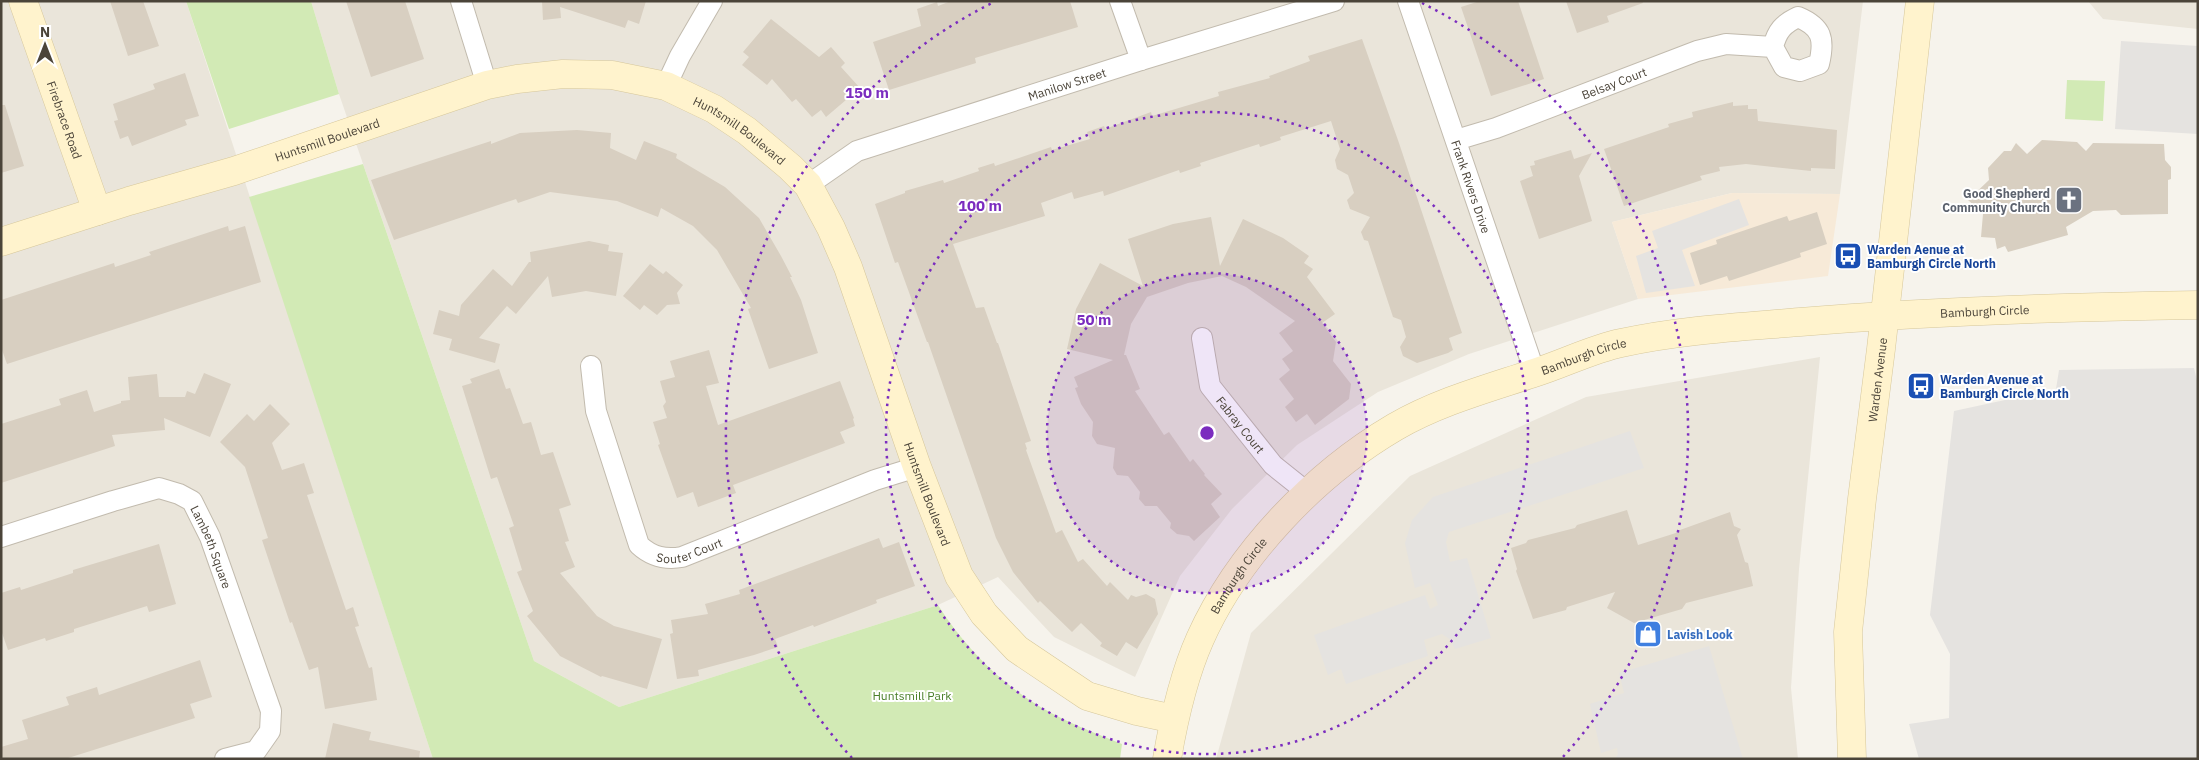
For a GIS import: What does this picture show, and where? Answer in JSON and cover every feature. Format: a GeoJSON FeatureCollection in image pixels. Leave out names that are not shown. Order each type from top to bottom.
{"type":"FeatureCollection","features":[{"type":"Feature","properties":{"kind":"street","name":"Firebrace Road"},"geometry":{"type":"LineString","coordinates":[[23,1],[97,211]]}},
{"type":"Feature","properties":{"kind":"street"},"geometry":{"type":"LineString","coordinates":[[462,1],[487,85]]}},
{"type":"Feature","properties":{"kind":"street"},"geometry":{"type":"LineString","coordinates":[[666,86],[680,56],[712,1]]}},
{"type":"Feature","properties":{"kind":"street"},"geometry":{"type":"LineString","coordinates":[[1120,1],[1140,60]]}},
{"type":"Feature","properties":{"kind":"street","name":"Manilow Street"},"geometry":{"type":"LineString","coordinates":[[808,185],[857,152],[1140,60],[1334,1]]}},
{"type":"Feature","properties":{"kind":"street","name":"Frank Rivers Drive"},"geometry":{"type":"LineString","coordinates":[[1408,1],[1535,373]]}},
{"type":"Feature","properties":{"kind":"street","name":"Warden Avenue"},"geometry":{"type":"LineString","coordinates":[[1852,759],[1848,632],[1920,1]]}},
{"type":"Feature","properties":{"kind":"street","name":"Belsay Court"},"geometry":{"type":"LineString","coordinates":[[1456,140],[1505,124],[1697,51],[1726,44],[1773,47]]}},
{"type":"Feature","properties":{"kind":"street","name":"Huntsmill Boulevard"},"geometry":{"type":"LineString","coordinates":[[1,242],[97,211],[234,171],[487,85],[517,79],[573,74],[612,75],[666,86],[714,109],[790,167],[808,185],[832,228],[848,267],[918,467],[959,576],[984,614],[1017,649],[1086,696],[1137,711],[1174,719]]}},
{"type":"Feature","properties":{"kind":"street","name":"Bamburgh Circle"},"geometry":{"type":"LineString","coordinates":[[1167,759],[1174,719],[1190,663],[1200,638],[1222,598],[1242,568],[1278,524],[1308,493],[1355,453],[1397,426],[1462,395],[1535,373],[1617,343],[1681,332],[1884,316],[2104,306],[2198,305]]}},
{"type":"Feature","properties":{"kind":"street","name":"Fabray Court"},"geometry":{"type":"LineString","coordinates":[[1202,338],[1210,386],[1273,464],[1308,493]]}},
{"type":"Feature","properties":{"kind":"street","name":"Souter Court"},"geometry":{"type":"LineString","coordinates":[[591,366],[596,411],[639,546],[645,551],[662,558],[682,557],[875,480],[918,467]]}},
{"type":"Feature","properties":{"kind":"street","name":"Lambeth Square"},"geometry":{"type":"LineString","coordinates":[[1,537],[113,500],[159,488],[179,494],[192,501],[210,537],[271,711],[270,731],[256,750],[225,759]]}},
{"type":"Feature","properties":{"kind":"shaded area"},"geometry":{"type":"Polygon","coordinates":[[[1,1],[186,1],[433,759],[1,759],[1,1]]]}},
{"type":"Feature","properties":{"kind":"shaded area"},"geometry":{"type":"Polygon","coordinates":[[[311,1],[1863,1],[1840,194],[1732,193],[1612,222],[1638,299],[1469,354],[1378,392],[1297,445],[1232,509],[1180,576],[1135,677],[1054,637],[998,577],[938,605],[619,707],[534,661],[339,94],[311,1]]]}},
{"type":"Feature","properties":{"kind":"shaded area"},"geometry":{"type":"Polygon","coordinates":[[[2088,1],[2198,1],[2198,29],[2103,19],[2088,1]]]}},
{"type":"Feature","properties":{"kind":"shaded area"},"geometry":{"type":"Polygon","coordinates":[[[2121,41],[2198,46],[2198,134],[2115,129],[2121,41]]]}},
{"type":"Feature","properties":{"kind":"shaded area"},"geometry":{"type":"Polygon","coordinates":[[[1732,193],[1840,194],[1828,276],[1638,299],[1612,222],[1732,193]]]}},
{"type":"Feature","properties":{"kind":"shaded area"},"geometry":{"type":"Polygon","coordinates":[[[1739,199],[1749,225],[1682,250],[1695,286],[1646,293],[1636,256],[1658,248],[1652,231],[1739,199]]]}},
{"type":"Feature","properties":{"kind":"shaded area"},"geometry":{"type":"Polygon","coordinates":[[[1820,357],[1799,569],[1791,688],[1798,759],[1216,759],[1251,633],[1410,476],[1586,397],[1820,357]]]}},
{"type":"Feature","properties":{"kind":"shaded area"},"geometry":{"type":"Polygon","coordinates":[[[2194,368],[2198,385],[2198,759],[1919,759],[1909,724],[1949,718],[1950,654],[1930,615],[1954,411],[2056,389],[2059,370],[2194,368]]]}},
{"type":"Feature","properties":{"kind":"shaded area"},"geometry":{"type":"Polygon","coordinates":[[[1630,431],[1644,468],[1449,532],[1446,542],[1450,562],[1467,558],[1491,638],[1455,649],[1451,640],[1442,634],[1424,640],[1428,656],[1346,684],[1341,669],[1328,675],[1314,635],[1425,595],[1430,609],[1438,605],[1430,583],[1415,588],[1405,543],[1412,520],[1433,497],[1630,431]]]}},
{"type":"Feature","properties":{"kind":"shaded area"},"geometry":{"type":"Polygon","coordinates":[[[1709,646],[1743,759],[1615,759],[1618,754],[1617,748],[1601,753],[1590,704],[1624,693],[1619,673],[1709,646]]]}},
{"type":"Feature","properties":{"kind":"green space"},"geometry":{"type":"Polygon","coordinates":[[[186,1],[311,1],[339,94],[229,129],[186,1]]]}},
{"type":"Feature","properties":{"kind":"green space"},"geometry":{"type":"Polygon","coordinates":[[[2067,80],[2105,81],[2103,121],[2065,119],[2067,80]]]}},
{"type":"Feature","properties":{"kind":"green space","name":"Huntsmill Park"},"geometry":{"type":"Polygon","coordinates":[[[363,164],[534,661],[619,707],[938,605],[963,640],[993,672],[1046,710],[1122,744],[1120,759],[433,759],[249,197],[363,164]]]}},
{"type":"Feature","properties":{"kind":"building"},"geometry":{"type":"Polygon","coordinates":[[[110,1],[143,1],[159,46],[128,56],[110,1]]]}},
{"type":"Feature","properties":{"kind":"building"},"geometry":{"type":"Polygon","coordinates":[[[346,1],[405,1],[424,59],[371,77],[346,1]]]}},
{"type":"Feature","properties":{"kind":"building"},"geometry":{"type":"Polygon","coordinates":[[[542,1],[646,1],[639,24],[628,20],[625,28],[560,7],[561,18],[543,20],[542,1]]]}},
{"type":"Feature","properties":{"kind":"building"},"geometry":{"type":"Polygon","coordinates":[[[951,1],[1070,1],[1078,27],[975,58],[976,63],[889,90],[873,42],[921,26],[917,9],[937,2],[938,6],[951,1]]]}},
{"type":"Feature","properties":{"kind":"building"},"geometry":{"type":"Polygon","coordinates":[[[1480,1],[1518,1],[1544,79],[1491,96],[1461,7],[1480,1]]]}},
{"type":"Feature","properties":{"kind":"building"},"geometry":{"type":"Polygon","coordinates":[[[1566,1],[1642,1],[1643,3],[1607,16],[1609,22],[1577,33],[1566,1]]]}},
{"type":"Feature","properties":{"kind":"building"},"geometry":{"type":"Polygon","coordinates":[[[771,19],[819,57],[831,47],[845,63],[841,67],[860,88],[826,117],[821,110],[812,117],[796,99],[792,102],[772,79],[767,85],[742,65],[749,57],[743,52],[771,19]]]}},
{"type":"Feature","properties":{"kind":"building"},"geometry":{"type":"Polygon","coordinates":[[[1362,39],[1399,143],[1462,333],[1449,338],[1453,350],[1448,353],[1417,363],[1403,356],[1400,347],[1406,337],[1401,320],[1393,317],[1368,241],[1364,240],[1361,232],[1370,217],[1350,209],[1347,200],[1354,193],[1348,175],[1337,169],[1335,160],[1340,149],[1331,121],[1280,137],[1281,140],[1260,147],[1259,144],[1200,163],[1201,166],[1180,173],[1179,170],[1104,196],[1103,191],[1074,199],[1072,192],[1041,203],[1045,216],[953,244],[976,308],[984,307],[998,343],[1031,441],[1025,443],[1026,450],[1056,533],[1062,530],[1078,562],[1083,559],[1107,586],[1110,582],[1128,600],[1131,595],[1136,597],[1146,594],[1155,599],[1158,614],[1137,649],[1126,642],[1117,656],[1100,646],[1102,643],[1081,623],[1072,632],[1040,601],[1038,603],[1013,572],[996,538],[928,342],[898,262],[895,263],[875,204],[905,193],[905,191],[943,180],[944,183],[979,171],[978,168],[994,163],[995,166],[1051,147],[1052,150],[1090,139],[1087,132],[1104,126],[1105,129],[1151,112],[1152,116],[1219,96],[1218,92],[1270,78],[1269,76],[1310,61],[1308,56],[1362,39]]]}},
{"type":"Feature","properties":{"kind":"building"},"geometry":{"type":"Polygon","coordinates":[[[185,73],[199,116],[185,120],[187,125],[132,146],[128,136],[120,139],[114,121],[118,120],[113,104],[155,89],[153,84],[185,73]]]}},
{"type":"Feature","properties":{"kind":"building"},"geometry":{"type":"Polygon","coordinates":[[[1733,102],[1733,106],[1748,105],[1748,109],[1757,109],[1758,121],[1837,130],[1835,169],[1811,168],[1811,171],[1746,164],[1719,167],[1720,171],[1700,176],[1702,180],[1624,206],[1604,149],[1669,127],[1668,124],[1693,117],[1692,112],[1733,102]]]}},
{"type":"Feature","properties":{"kind":"building"},"geometry":{"type":"Polygon","coordinates":[[[1,105],[5,105],[24,166],[1,173],[1,105]]]}},
{"type":"Feature","properties":{"kind":"building"},"geometry":{"type":"Polygon","coordinates":[[[577,130],[611,133],[610,148],[636,160],[644,141],[677,154],[676,158],[725,187],[759,218],[792,277],[790,277],[801,300],[818,353],[769,369],[748,309],[751,308],[717,250],[693,226],[661,208],[658,217],[617,201],[550,192],[518,203],[516,199],[394,240],[371,180],[491,141],[491,144],[520,133],[577,130]]]}},
{"type":"Feature","properties":{"kind":"building","name":"Good Shepherd Community Church"},"geometry":{"type":"Polygon","coordinates":[[[2042,140],[2077,142],[2086,151],[2093,143],[2164,144],[2165,160],[2171,167],[2171,179],[2168,180],[2168,214],[2121,215],[2116,210],[2093,211],[2066,227],[2068,235],[2008,252],[2005,246],[1997,249],[1995,238],[1981,237],[1983,214],[1968,200],[1989,180],[1988,168],[2004,151],[2011,151],[2016,143],[2027,154],[2042,140]]]}},
{"type":"Feature","properties":{"kind":"building"},"geometry":{"type":"Polygon","coordinates":[[[1571,150],[1574,159],[1592,153],[1579,176],[1592,221],[1539,239],[1520,181],[1533,176],[1530,166],[1535,165],[1534,161],[1571,150]]]}},
{"type":"Feature","properties":{"kind":"building"},"geometry":{"type":"Polygon","coordinates":[[[1817,212],[1827,244],[1800,253],[1801,257],[1729,281],[1727,276],[1700,285],[1690,253],[1717,244],[1716,240],[1787,216],[1789,221],[1817,212]]]}},
{"type":"Feature","properties":{"kind":"building"},"geometry":{"type":"Polygon","coordinates":[[[1211,217],[1220,266],[1243,219],[1283,238],[1309,256],[1304,263],[1313,269],[1307,277],[1335,314],[1322,323],[1336,342],[1333,361],[1351,384],[1349,399],[1315,425],[1307,414],[1296,422],[1285,407],[1294,399],[1279,379],[1290,370],[1282,359],[1293,351],[1279,333],[1295,321],[1246,287],[1222,276],[1188,283],[1147,297],[1131,324],[1124,355],[1126,355],[1140,389],[1135,391],[1164,435],[1169,432],[1190,462],[1193,459],[1204,475],[1222,494],[1211,504],[1220,517],[1194,541],[1189,536],[1177,534],[1170,528],[1171,523],[1157,506],[1145,506],[1139,499],[1140,492],[1128,476],[1117,475],[1113,468],[1115,448],[1097,444],[1092,436],[1093,422],[1081,404],[1075,388],[1078,387],[1074,377],[1113,360],[1067,349],[1076,309],[1100,263],[1143,286],[1128,239],[1173,224],[1211,217]]]}},
{"type":"Feature","properties":{"kind":"building"},"geometry":{"type":"Polygon","coordinates":[[[228,226],[229,231],[245,226],[261,282],[7,364],[1,347],[1,300],[114,263],[115,267],[151,255],[149,252],[228,226]]]}},
{"type":"Feature","properties":{"kind":"building"},"geometry":{"type":"Polygon","coordinates":[[[589,241],[609,245],[608,251],[623,253],[616,296],[586,291],[552,297],[548,276],[516,314],[507,306],[479,338],[500,344],[495,363],[449,350],[452,339],[433,334],[439,310],[459,316],[461,305],[493,269],[512,286],[529,262],[531,262],[530,252],[589,241]]]}},
{"type":"Feature","properties":{"kind":"building"},"geometry":{"type":"Polygon","coordinates":[[[650,264],[663,274],[666,271],[683,285],[677,293],[680,304],[667,305],[657,315],[644,305],[640,310],[623,296],[650,264]]]}},
{"type":"Feature","properties":{"kind":"building"},"geometry":{"type":"Polygon","coordinates":[[[709,350],[719,383],[706,386],[718,425],[840,381],[854,418],[855,426],[840,432],[845,443],[733,485],[736,493],[698,507],[693,492],[677,498],[658,445],[660,444],[653,422],[667,418],[663,406],[666,402],[660,381],[675,377],[670,361],[709,350]]]}},
{"type":"Feature","properties":{"kind":"building"},"geometry":{"type":"Polygon","coordinates":[[[499,369],[506,389],[510,388],[523,424],[531,422],[541,455],[553,452],[571,505],[559,509],[569,541],[565,542],[575,567],[560,573],[597,616],[614,626],[662,639],[647,689],[601,677],[560,656],[527,616],[533,611],[517,572],[522,570],[509,528],[514,526],[497,477],[491,479],[462,386],[472,383],[470,379],[499,369]]]}},
{"type":"Feature","properties":{"kind":"building"},"geometry":{"type":"Polygon","coordinates":[[[204,373],[231,384],[210,437],[164,418],[165,430],[112,435],[115,446],[1,483],[1,424],[61,405],[59,399],[87,390],[94,412],[121,403],[121,401],[130,400],[128,377],[157,374],[159,397],[185,397],[187,391],[195,394],[204,373]]]}},
{"type":"Feature","properties":{"kind":"building"},"geometry":{"type":"Polygon","coordinates":[[[270,404],[290,424],[272,443],[282,470],[304,463],[314,493],[307,495],[346,610],[353,607],[359,626],[355,627],[369,668],[372,667],[377,700],[325,709],[318,667],[309,670],[292,622],[290,623],[262,540],[268,538],[245,467],[220,442],[247,414],[254,421],[270,404]]]}},
{"type":"Feature","properties":{"kind":"building"},"geometry":{"type":"Polygon","coordinates":[[[1627,510],[1638,545],[1679,532],[1730,512],[1734,526],[1741,529],[1737,535],[1745,562],[1748,563],[1753,586],[1686,603],[1682,609],[1634,623],[1607,608],[1615,592],[1567,607],[1566,610],[1533,619],[1516,571],[1511,548],[1526,543],[1528,540],[1575,528],[1577,525],[1627,510]]]}},
{"type":"Feature","properties":{"kind":"building"},"geometry":{"type":"Polygon","coordinates":[[[879,538],[883,548],[899,542],[915,586],[876,600],[877,603],[814,627],[813,625],[775,639],[778,647],[698,670],[699,676],[677,679],[670,634],[673,633],[671,620],[708,614],[705,604],[740,594],[739,590],[879,538]]]}},
{"type":"Feature","properties":{"kind":"building"},"geometry":{"type":"Polygon","coordinates":[[[159,544],[176,604],[149,612],[147,606],[74,629],[74,632],[46,641],[45,638],[8,650],[1,630],[1,593],[20,587],[21,590],[73,573],[73,570],[159,544]]]}},
{"type":"Feature","properties":{"kind":"building"},"geometry":{"type":"Polygon","coordinates":[[[200,660],[212,697],[190,704],[195,718],[65,759],[1,759],[1,747],[28,739],[22,720],[69,705],[66,697],[97,687],[99,695],[200,660]]]}},
{"type":"Feature","properties":{"kind":"building"},"geometry":{"type":"Polygon","coordinates":[[[333,723],[371,732],[369,740],[420,751],[419,759],[325,759],[333,723]]]}},
{"type":"Feature","properties":{"kind":"place","name":"Good Shepherd Community Church"},"geometry":{"type":"Point","coordinates":[2069,200]}},
{"type":"Feature","properties":{"kind":"place","name":"Warden Aenue at Bamburgh Circle North"},"geometry":{"type":"Point","coordinates":[1848,256]}},
{"type":"Feature","properties":{"kind":"place","name":"Warden Avenue at Bamburgh Circle North"},"geometry":{"type":"Point","coordinates":[1921,386]}},
{"type":"Feature","properties":{"kind":"place","name":"Lavish Look"},"geometry":{"type":"Point","coordinates":[1648,634]}}]}
